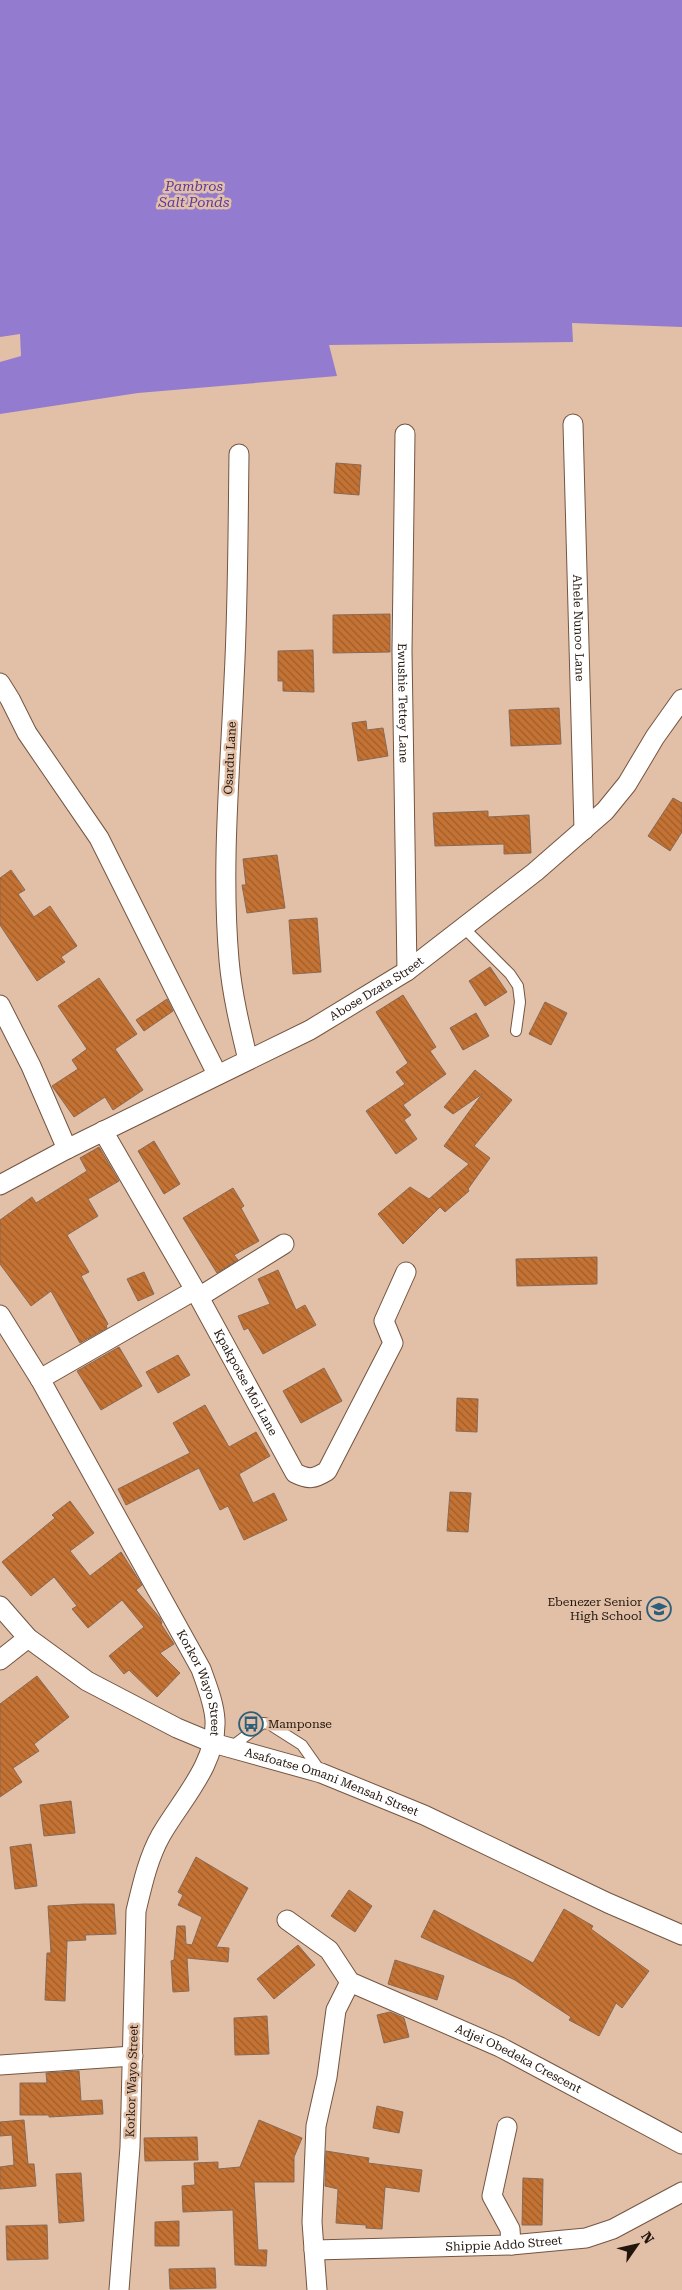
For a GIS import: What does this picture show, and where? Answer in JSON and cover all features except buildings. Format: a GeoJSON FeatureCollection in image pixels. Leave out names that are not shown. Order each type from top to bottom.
{"type":"FeatureCollection","features":[{"type":"Feature","properties":{"kind":"street","name":"Ahele Nunoo Lane"},"geometry":{"type":"LineString","coordinates":[[572,424],[584,830]]}},
{"type":"Feature","properties":{"kind":"street","name":"Ewushie Tettey Lane"},"geometry":{"type":"LineString","coordinates":[[406,434],[402,651],[407,971]]}},
{"type":"Feature","properties":{"kind":"street","name":"Osardu Lane"},"geometry":{"type":"LineString","coordinates":[[239,454],[234,680],[227,778],[227,875],[229,960],[237,1014],[248,1060]]}},
{"type":"Feature","properties":{"kind":"street"},"geometry":{"type":"LineString","coordinates":[[0,683],[10,698],[27,733],[98,838],[217,1074]]}},
{"type":"Feature","properties":{"kind":"street","name":"Abose Dzata Street"},"geometry":{"type":"LineString","coordinates":[[0,1185],[67,1149],[217,1074],[310,1030],[407,971],[464,928],[605,811],[627,784],[655,737],[682,699]]}},
{"type":"Feature","properties":{"kind":"street"},"geometry":{"type":"LineString","coordinates":[[0,1005],[31,1066],[67,1149]]}},
{"type":"Feature","properties":{"kind":"street","name":"Kpakpotse Moi Lane"},"geometry":{"type":"LineString","coordinates":[[103,1131],[197,1294],[295,1473],[308,1479],[316,1478],[327,1471],[393,1343],[384,1321],[406,1272]]}},
{"type":"Feature","properties":{"kind":"street"},"geometry":{"type":"LineString","coordinates":[[40,1380],[284,1244]]}},
{"type":"Feature","properties":{"kind":"street","name":"Korkor Wayo Street"},"geometry":{"type":"LineString","coordinates":[[0,1314],[40,1380],[202,1669],[222,1746],[210,1755],[160,1837],[145,1874],[136,1911],[130,2147],[119,2290]]}},
{"type":"Feature","properties":{"kind":"street","name":"Asafoatse Omani Mensah Street"},"geometry":{"type":"LineString","coordinates":[[0,1606],[28,1638],[87,1681],[177,1728],[222,1746],[322,1773],[424,1815],[608,1903],[682,1935]]}},
{"type":"Feature","properties":{"kind":"street"},"geometry":{"type":"LineString","coordinates":[[0,1660],[28,1638]]}},
{"type":"Feature","properties":{"kind":"street"},"geometry":{"type":"LineString","coordinates":[[287,1920],[329,1950],[350,1982],[336,2010],[327,2077],[316,2126],[312,2222],[317,2290]]}},
{"type":"Feature","properties":{"kind":"street","name":"Adjei Obedeka Crescent"},"geometry":{"type":"LineString","coordinates":[[350,1982],[500,2047],[682,2144]]}},
{"type":"Feature","properties":{"kind":"street"},"geometry":{"type":"LineString","coordinates":[[0,2064],[133,2056]]}},
{"type":"Feature","properties":{"kind":"street"},"geometry":{"type":"LineString","coordinates":[[507,2127],[492,2196],[510,2229],[511,2245]]}},
{"type":"Feature","properties":{"kind":"street","name":"Shippie Addo Street"},"geometry":{"type":"LineString","coordinates":[[314,2250],[511,2245],[586,2238],[613,2229],[682,2192]]}},
{"type":"Feature","properties":{"kind":"lane"},"geometry":{"type":"LineString","coordinates":[[464,928],[510,974],[518,986],[520,1002],[516,1031]]}},
{"type":"Feature","properties":{"kind":"lane"},"geometry":{"type":"LineString","coordinates":[[222,1746],[264,1724],[268,1724],[302,1745],[322,1773]]}},
{"type":"Feature","properties":{"kind":"water","name":"Pambros Salt Ponds"},"geometry":{"type":"Polygon","coordinates":[[[0,0],[682,0],[682,327],[572,323],[573,342],[329,345],[337,376],[138,393],[0,414],[0,362],[21,356],[20,334],[0,337],[0,0]]]}},
{"type":"Feature","properties":{"kind":"place","name":"Ebenezer Senior High School"},"geometry":{"type":"Point","coordinates":[659,1609]}},
{"type":"Feature","properties":{"kind":"place","name":"Mamponse"},"geometry":{"type":"Point","coordinates":[251,1724]}}]}
